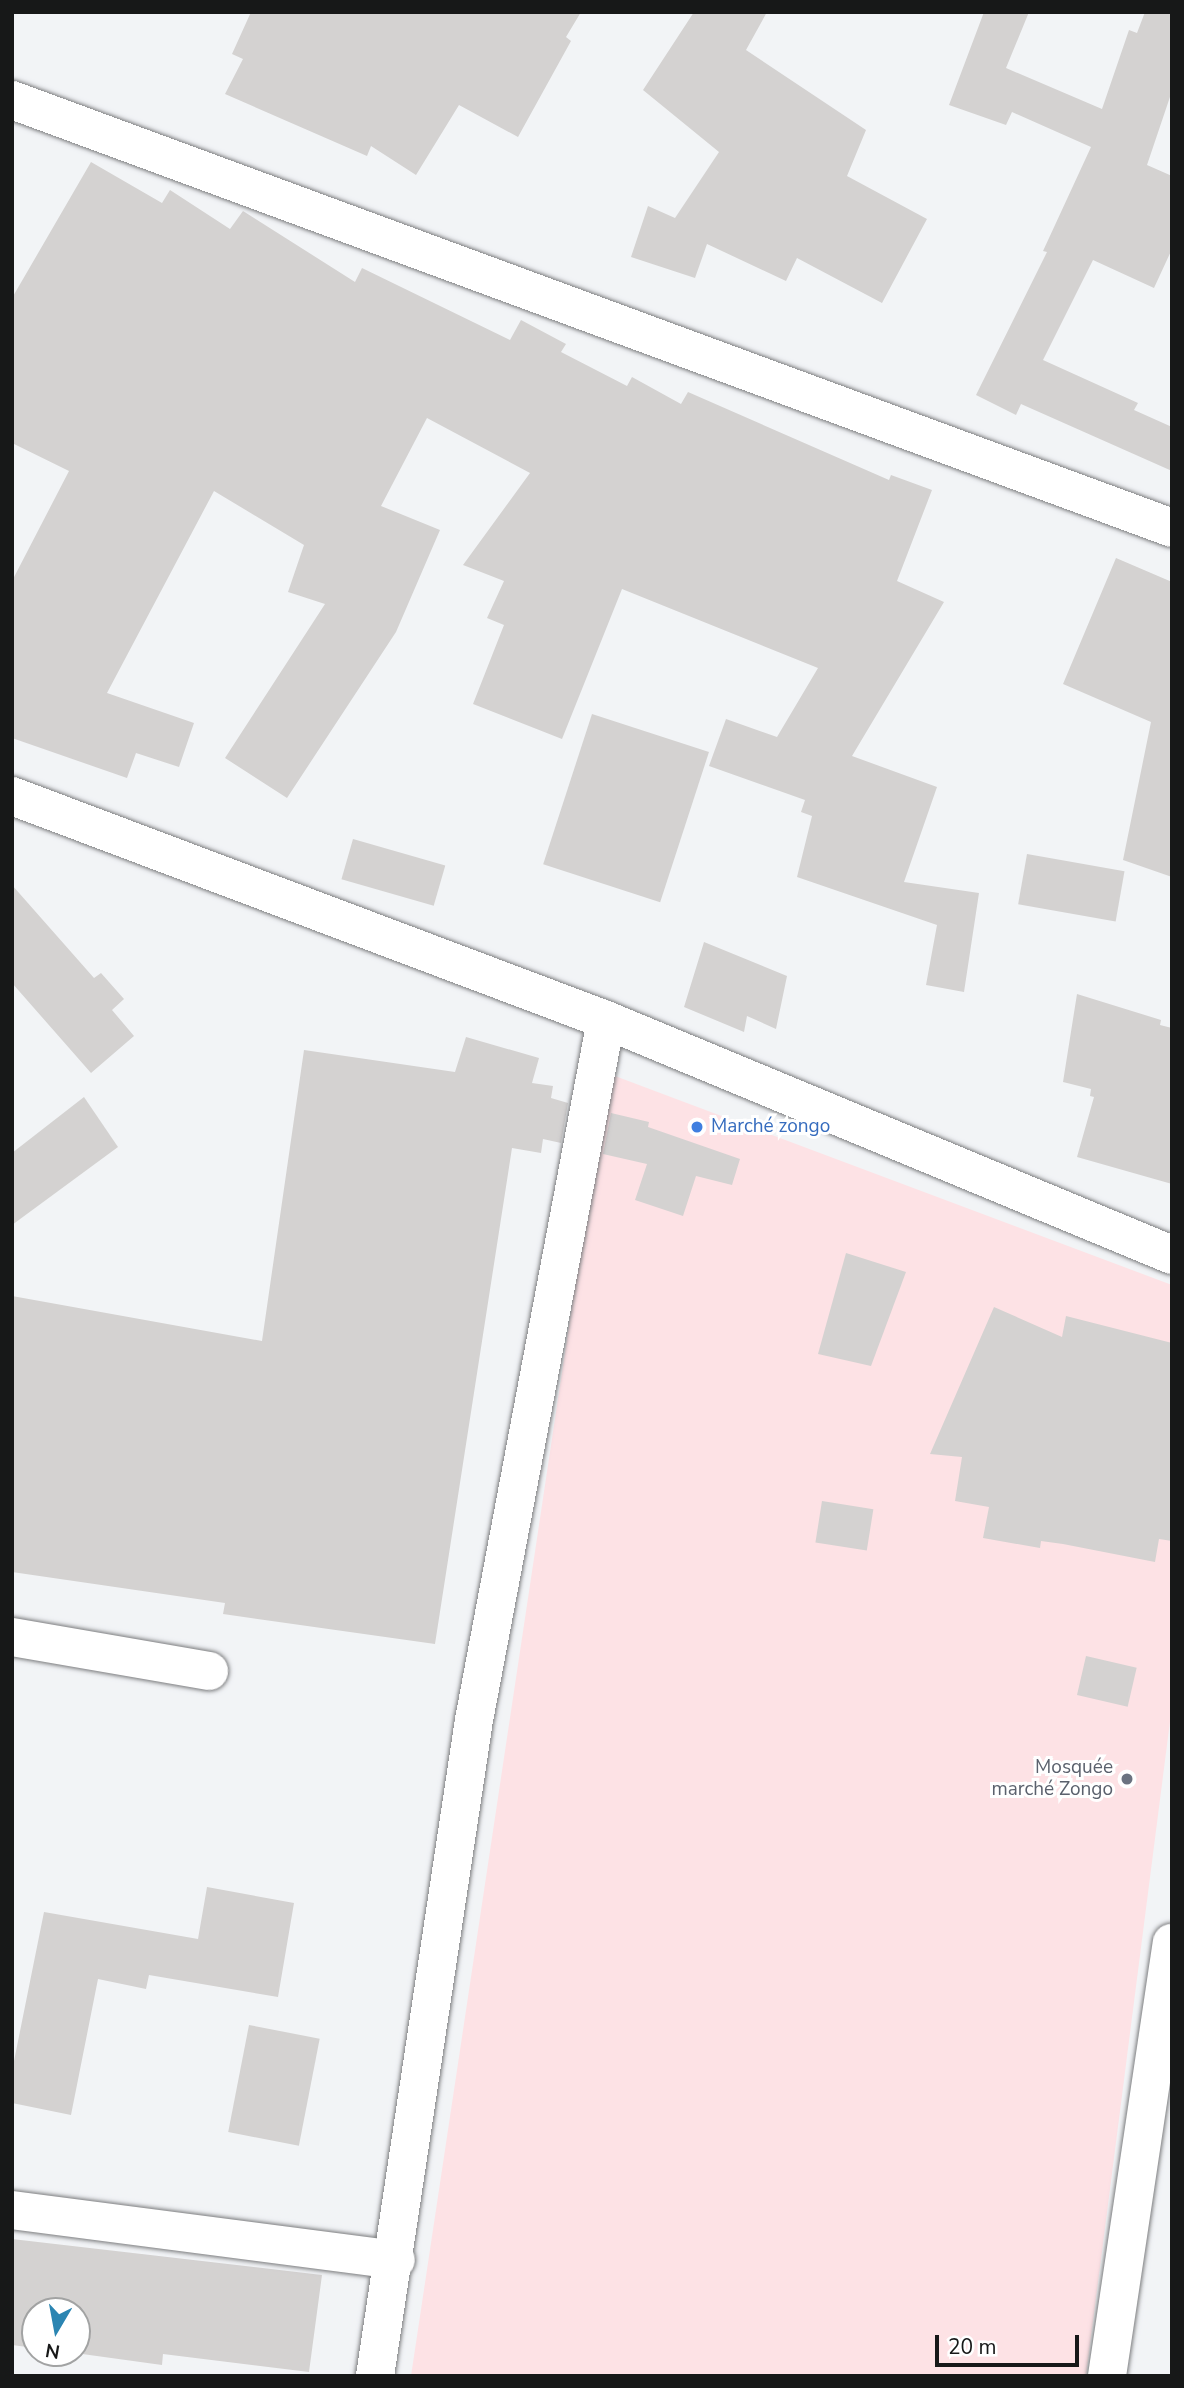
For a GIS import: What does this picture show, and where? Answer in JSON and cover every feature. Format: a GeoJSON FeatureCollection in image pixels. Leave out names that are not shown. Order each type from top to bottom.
{"type":"FeatureCollection","features":[{"type":"Feature","properties":{"kind":"street"},"geometry":{"type":"LineString","coordinates":[[12,100],[1172,528]]}},
{"type":"Feature","properties":{"kind":"street"},"geometry":{"type":"LineString","coordinates":[[12,796],[606,1020],[1172,1255]]}},
{"type":"Feature","properties":{"kind":"street"},"geometry":{"type":"LineString","coordinates":[[375,2376],[396,2260],[474,1720],[606,1020]]}},
{"type":"Feature","properties":{"kind":"street"},"geometry":{"type":"LineString","coordinates":[[12,1637],[209,1671]]}},
{"type":"Feature","properties":{"kind":"street"},"geometry":{"type":"LineString","coordinates":[[1107,2376],[1172,1943]]}},
{"type":"Feature","properties":{"kind":"street"},"geometry":{"type":"LineString","coordinates":[[12,2210],[396,2260]]}},
{"type":"Feature","properties":{"kind":"shaded area"},"geometry":{"type":"Polygon","coordinates":[[[607,1073],[1172,1285],[1172,1706],[1086,2376],[411,2376],[607,1073]]]}},
{"type":"Feature","properties":{"kind":"building"},"geometry":{"type":"Polygon","coordinates":[[[251,12],[581,12],[566,37],[571,41],[518,137],[459,105],[416,175],[371,146],[367,156],[225,94],[243,59],[232,54],[251,12]]]}},
{"type":"Feature","properties":{"kind":"building"},"geometry":{"type":"Polygon","coordinates":[[[694,12],[767,12],[746,50],[866,130],[847,176],[927,219],[882,303],[797,258],[786,281],[707,244],[695,278],[631,257],[648,206],[675,218],[719,152],[643,90],[694,12]]]}},
{"type":"Feature","properties":{"kind":"building"},"geometry":{"type":"Polygon","coordinates":[[[984,12],[1029,12],[1006,68],[1102,109],[1129,30],[1137,33],[1145,12],[1172,12],[1172,91],[1147,165],[1172,176],[1172,249],[1154,288],[1093,260],[1043,360],[1138,403],[1134,410],[1172,427],[1172,471],[1021,404],[1016,415],[976,395],[1047,252],[1043,251],[1091,147],[1012,112],[1006,125],[949,105],[984,12]]]}},
{"type":"Feature","properties":{"kind":"building"},"geometry":{"type":"Polygon","coordinates":[[[91,162],[162,203],[170,190],[230,229],[243,211],[355,282],[362,268],[510,340],[521,320],[566,344],[561,352],[627,386],[632,377],[681,404],[688,392],[889,480],[891,475],[932,490],[897,581],[944,602],[852,756],[937,787],[904,882],[979,893],[964,992],[926,985],[937,925],[797,877],[812,816],[801,812],[805,800],[709,766],[726,719],[777,737],[818,668],[622,589],[562,739],[473,704],[504,625],[487,618],[504,581],[463,565],[530,473],[427,418],[381,506],[440,530],[396,632],[287,798],[225,758],[325,604],[288,592],[304,545],[214,491],[107,693],[194,723],[179,767],[136,753],[127,778],[12,738],[12,581],[69,471],[12,443],[12,298],[91,162]]]}},
{"type":"Feature","properties":{"kind":"building"},"geometry":{"type":"Polygon","coordinates":[[[1116,558],[1172,582],[1172,877],[1123,860],[1151,722],[1063,684],[1116,558]]]}},
{"type":"Feature","properties":{"kind":"building"},"geometry":{"type":"Polygon","coordinates":[[[592,714],[709,752],[660,902],[543,864],[592,714]]]}},
{"type":"Feature","properties":{"kind":"building"},"geometry":{"type":"Polygon","coordinates":[[[353,839],[445,865],[434,906],[341,879],[353,839]]]}},
{"type":"Feature","properties":{"kind":"building"},"geometry":{"type":"Polygon","coordinates":[[[1027,854],[1124,871],[1116,921],[1018,904],[1027,854]]]}},
{"type":"Feature","properties":{"kind":"building"},"geometry":{"type":"Polygon","coordinates":[[[12,885],[94,978],[101,973],[124,999],[112,1010],[134,1036],[91,1073],[12,983],[12,885]]]}},
{"type":"Feature","properties":{"kind":"building"},"geometry":{"type":"Polygon","coordinates":[[[704,942],[787,976],[776,1029],[747,1016],[744,1032],[684,1007],[704,942]]]}},
{"type":"Feature","properties":{"kind":"building"},"geometry":{"type":"Polygon","coordinates":[[[1077,994],[1161,1020],[1160,1025],[1172,1028],[1172,1184],[1077,1157],[1094,1097],[1090,1096],[1091,1089],[1063,1082],[1077,994]]]}},
{"type":"Feature","properties":{"kind":"building"},"geometry":{"type":"Polygon","coordinates":[[[466,1037],[539,1058],[532,1083],[553,1086],[551,1098],[568,1103],[561,1143],[543,1139],[541,1153],[512,1148],[435,1644],[223,1614],[225,1603],[12,1572],[12,1296],[262,1341],[304,1050],[455,1072],[466,1037]]]}},
{"type":"Feature","properties":{"kind":"building"},"geometry":{"type":"Polygon","coordinates":[[[84,1097],[118,1147],[12,1225],[12,1153],[84,1097]]]}},
{"type":"Feature","properties":{"kind":"building"},"geometry":{"type":"Polygon","coordinates":[[[611,1113],[649,1122],[648,1127],[740,1159],[732,1185],[696,1176],[683,1216],[635,1200],[647,1164],[603,1154],[611,1113]]]}},
{"type":"Feature","properties":{"kind":"building"},"geometry":{"type":"Polygon","coordinates":[[[846,1253],[906,1272],[871,1366],[818,1354],[846,1253]]]}},
{"type":"Feature","properties":{"kind":"building"},"geometry":{"type":"Polygon","coordinates":[[[994,1307],[1062,1337],[1066,1316],[1172,1343],[1172,1541],[1159,1539],[1155,1562],[1063,1544],[1041,1541],[1040,1548],[983,1538],[989,1507],[955,1501],[962,1457],[930,1454],[994,1307]]]}},
{"type":"Feature","properties":{"kind":"building"},"geometry":{"type":"Polygon","coordinates":[[[822,1501],[873,1509],[867,1551],[815,1542],[822,1501]]]}},
{"type":"Feature","properties":{"kind":"building"},"geometry":{"type":"Polygon","coordinates":[[[1086,1656],[1137,1668],[1128,1707],[1077,1695],[1086,1656]]]}},
{"type":"Feature","properties":{"kind":"building"},"geometry":{"type":"Polygon","coordinates":[[[207,1887],[294,1903],[278,1997],[149,1975],[146,1989],[98,1979],[71,2115],[12,2103],[12,2071],[44,1912],[198,1939],[207,1887]]]}},
{"type":"Feature","properties":{"kind":"building"},"geometry":{"type":"Polygon","coordinates":[[[249,2025],[320,2039],[299,2146],[228,2132],[249,2025]]]}},
{"type":"Feature","properties":{"kind":"building"},"geometry":{"type":"Polygon","coordinates":[[[12,2239],[322,2275],[309,2372],[163,2354],[162,2365],[91,2355],[91,2297],[21,2297],[21,2346],[12,2345],[12,2239]]]}},
{"type":"Feature","properties":{"kind":"place","name":"Marché zongo"},"geometry":{"type":"Point","coordinates":[697,1127]}},
{"type":"Feature","properties":{"kind":"place","name":"Mosquée marché Zongo"},"geometry":{"type":"Point","coordinates":[1127,1779]}}]}
